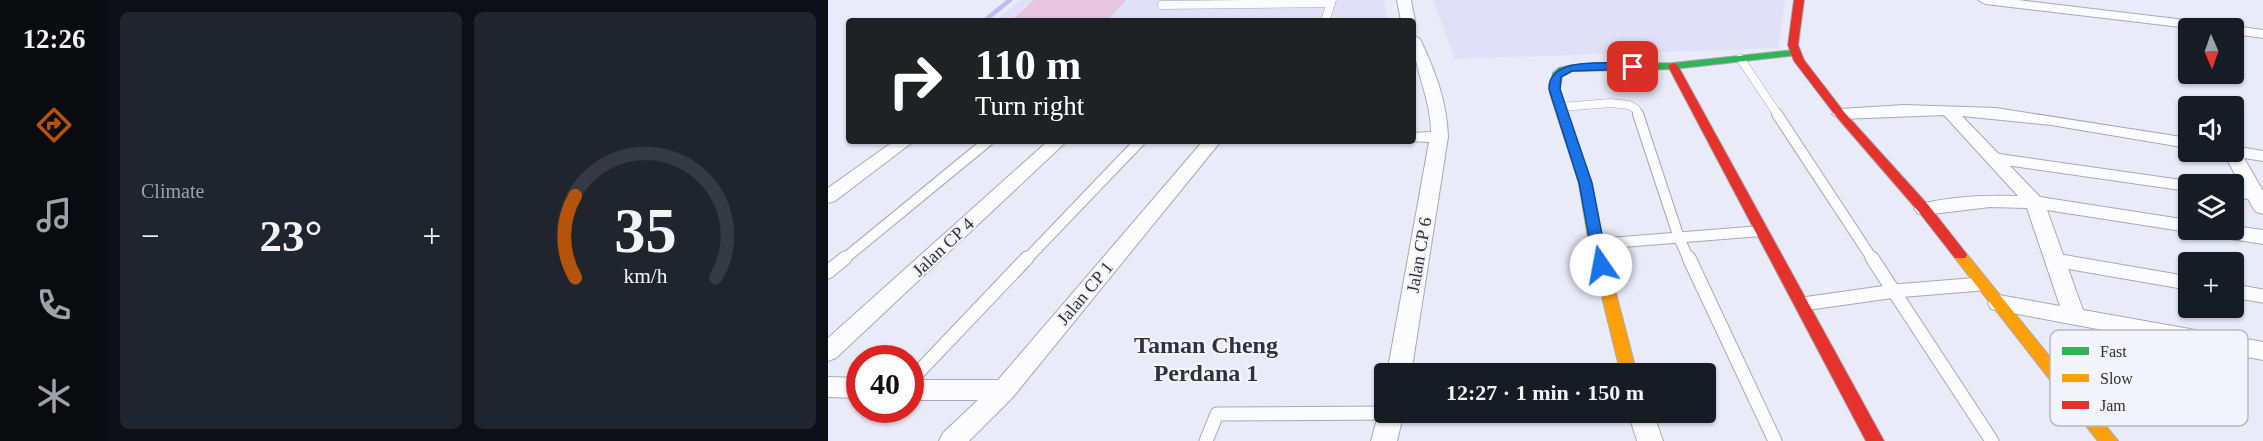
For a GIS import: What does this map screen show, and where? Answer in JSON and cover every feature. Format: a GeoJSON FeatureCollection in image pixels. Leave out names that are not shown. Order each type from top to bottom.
{"type":"FeatureCollection","features":[{"type":"Feature","properties":{"kind":"street"},"geometry":{"type":"LineString","coordinates":[[1404,0],[1407,18]]}},
{"type":"Feature","properties":{"kind":"street"},"geometry":{"type":"LineString","coordinates":[[1799,0],[1794,53],[1840,114],[1924,209],[2050,367]]}},
{"type":"Feature","properties":{"kind":"street"},"geometry":{"type":"LineString","coordinates":[[1985,0],[2178,23]]}},
{"type":"Feature","properties":{"kind":"street"},"geometry":{"type":"LineString","coordinates":[[2244,31],[2263,34]]}},
{"type":"Feature","properties":{"kind":"street","name":"Jalan CP 6"},"geometry":{"type":"LineString","coordinates":[[1400,363],[1439,137],[1440,117],[1437,98],[1416,46]]}},
{"type":"Feature","properties":{"kind":"street"},"geometry":{"type":"LineString","coordinates":[[1626,363],[1596,244],[1586,183],[1554,82],[1557,75],[1563,70],[1572,68],[1673,66],[1794,53]]}},
{"type":"Feature","properties":{"kind":"street"},"geometry":{"type":"LineString","coordinates":[[1673,66],[1875,441]]}},
{"type":"Feature","properties":{"kind":"street"},"geometry":{"type":"LineString","coordinates":[[1840,114],[1948,110],[2030,118],[2178,142]]}},
{"type":"Feature","properties":{"kind":"street"},"geometry":{"type":"LineString","coordinates":[[1948,110],[2035,203],[2074,315]]}},
{"type":"Feature","properties":{"kind":"street"},"geometry":{"type":"LineString","coordinates":[[1416,138],[1439,137]]}},
{"type":"Feature","properties":{"kind":"street"},"geometry":{"type":"LineString","coordinates":[[828,197],[901,144]]}},
{"type":"Feature","properties":{"kind":"street","name":"Jalan CP 4"},"geometry":{"type":"LineString","coordinates":[[828,352],[1056,144]]}},
{"type":"Feature","properties":{"kind":"street","name":"Jalan CP 1"},"geometry":{"type":"LineString","coordinates":[[952,441],[1004,390],[1209,144]]}},
{"type":"Feature","properties":{"kind":"street"},"geometry":{"type":"LineString","coordinates":[[2244,153],[2263,156]]}},
{"type":"Feature","properties":{"kind":"street"},"geometry":{"type":"LineString","coordinates":[[2239,162],[2261,200]]}},
{"type":"Feature","properties":{"kind":"street"},"geometry":{"type":"LineString","coordinates":[[1924,209],[1993,200],[2035,203],[2178,224]]}},
{"type":"Feature","properties":{"kind":"street"},"geometry":{"type":"LineString","coordinates":[[2244,234],[2263,237]]}},
{"type":"Feature","properties":{"kind":"street"},"geometry":{"type":"LineString","coordinates":[[1999,303],[2153,330]]}},
{"type":"Feature","properties":{"kind":"street"},"geometry":{"type":"LineString","coordinates":[[2248,348],[2263,351]]}},
{"type":"Feature","properties":{"kind":"street"},"geometry":{"type":"LineString","coordinates":[[828,387],[846,388]]}},
{"type":"Feature","properties":{"kind":"street"},"geometry":{"type":"LineString","coordinates":[[924,390],[1004,390]]}},
{"type":"Feature","properties":{"kind":"street"},"geometry":{"type":"LineString","coordinates":[[1384,441],[1389,423]]}},
{"type":"Feature","properties":{"kind":"street"},"geometry":{"type":"LineString","coordinates":[[1644,423],[1650,441]]}},
{"type":"Feature","properties":{"kind":"street"},"geometry":{"type":"LineString","coordinates":[[2097,426],[2109,441]]}},
{"type":"Feature","properties":{"kind":"lane"},"geometry":{"type":"LineString","coordinates":[[1162,5],[1331,1],[1326,18]]}},
{"type":"Feature","properties":{"kind":"lane"},"geometry":{"type":"LineString","coordinates":[[1740,58],[1992,441]]}},
{"type":"Feature","properties":{"kind":"lane"},"geometry":{"type":"LineString","coordinates":[[1561,107],[1615,103],[1631,105],[1636,109],[1679,238],[1776,441]]}},
{"type":"Feature","properties":{"kind":"lane"},"geometry":{"type":"LineString","coordinates":[[828,272],[984,144]]}},
{"type":"Feature","properties":{"kind":"lane"},"geometry":{"type":"LineString","coordinates":[[924,366],[1137,144]]}},
{"type":"Feature","properties":{"kind":"lane"},"geometry":{"type":"LineString","coordinates":[[1992,158],[2178,185]]}},
{"type":"Feature","properties":{"kind":"lane"},"geometry":{"type":"LineString","coordinates":[[2244,195],[2261,200]]}},
{"type":"Feature","properties":{"kind":"lane"},"geometry":{"type":"LineString","coordinates":[[1596,244],[1761,231]]}},
{"type":"Feature","properties":{"kind":"lane"},"geometry":{"type":"LineString","coordinates":[[2055,260],[2178,281]]}},
{"type":"Feature","properties":{"kind":"lane"},"geometry":{"type":"LineString","coordinates":[[1802,304],[1895,291],[1984,284]]}},
{"type":"Feature","properties":{"kind":"lane"},"geometry":{"type":"LineString","coordinates":[[2244,293],[2263,296]]}},
{"type":"Feature","properties":{"kind":"lane"},"geometry":{"type":"LineString","coordinates":[[1206,441],[1217,414],[1374,413]]}},
{"type":"Feature","properties":{"kind":"shaded area"},"geometry":{"type":"Polygon","coordinates":[[[1020,0],[1384,0],[1387,18],[999,18],[1020,0]]]}},
{"type":"Feature","properties":{"kind":"shaded area"},"geometry":{"type":"Polygon","coordinates":[[[1034,0],[1126,0],[1110,18],[1014,18],[1034,0]]]}},
{"type":"Feature","properties":{"kind":"shaded area"},"geometry":{"type":"Polygon","coordinates":[[[1433,0],[1786,0],[1778,48],[1455,59],[1433,0]]]}},
{"type":"Feature","properties":{"kind":"waterway"},"geometry":{"type":"LineString","coordinates":[[988,18],[1010,0]]}},
{"type":"Feature","properties":{"kind":"traffic: fast"},"geometry":{"type":"LineString","coordinates":[[1555,93],[1557,75],[1563,70],[1572,68],[1673,66],[1794,53]]}},
{"type":"Feature","properties":{"kind":"traffic: slow"},"geometry":{"type":"LineString","coordinates":[[1555,93],[1585,183],[1596,244],[1626,363]]}},
{"type":"Feature","properties":{"kind":"traffic: slow"},"geometry":{"type":"LineString","coordinates":[[1960,255],[2050,367]]}},
{"type":"Feature","properties":{"kind":"traffic: slow"},"geometry":{"type":"LineString","coordinates":[[2097,426],[2109,441]]}},
{"type":"Feature","properties":{"kind":"traffic: jam"},"geometry":{"type":"LineString","coordinates":[[1799,0],[1793,45],[1799,61],[1840,114],[1924,209],[1960,255]]}},
{"type":"Feature","properties":{"kind":"traffic: jam"},"geometry":{"type":"LineString","coordinates":[[1673,66],[1875,441]]}},
{"type":"Feature","properties":{"kind":"district","name":"Taman Cheng Perdana 1"},"geometry":{"type":"Point","coordinates":[1206,359]}},
{"type":"Feature","properties":{"kind":"route"},"geometry":{"type":"LineString","coordinates":[[1601,265],[1586,183],[1554,89],[1554,82],[1563,70],[1572,68],[1633,67]]}}]}
